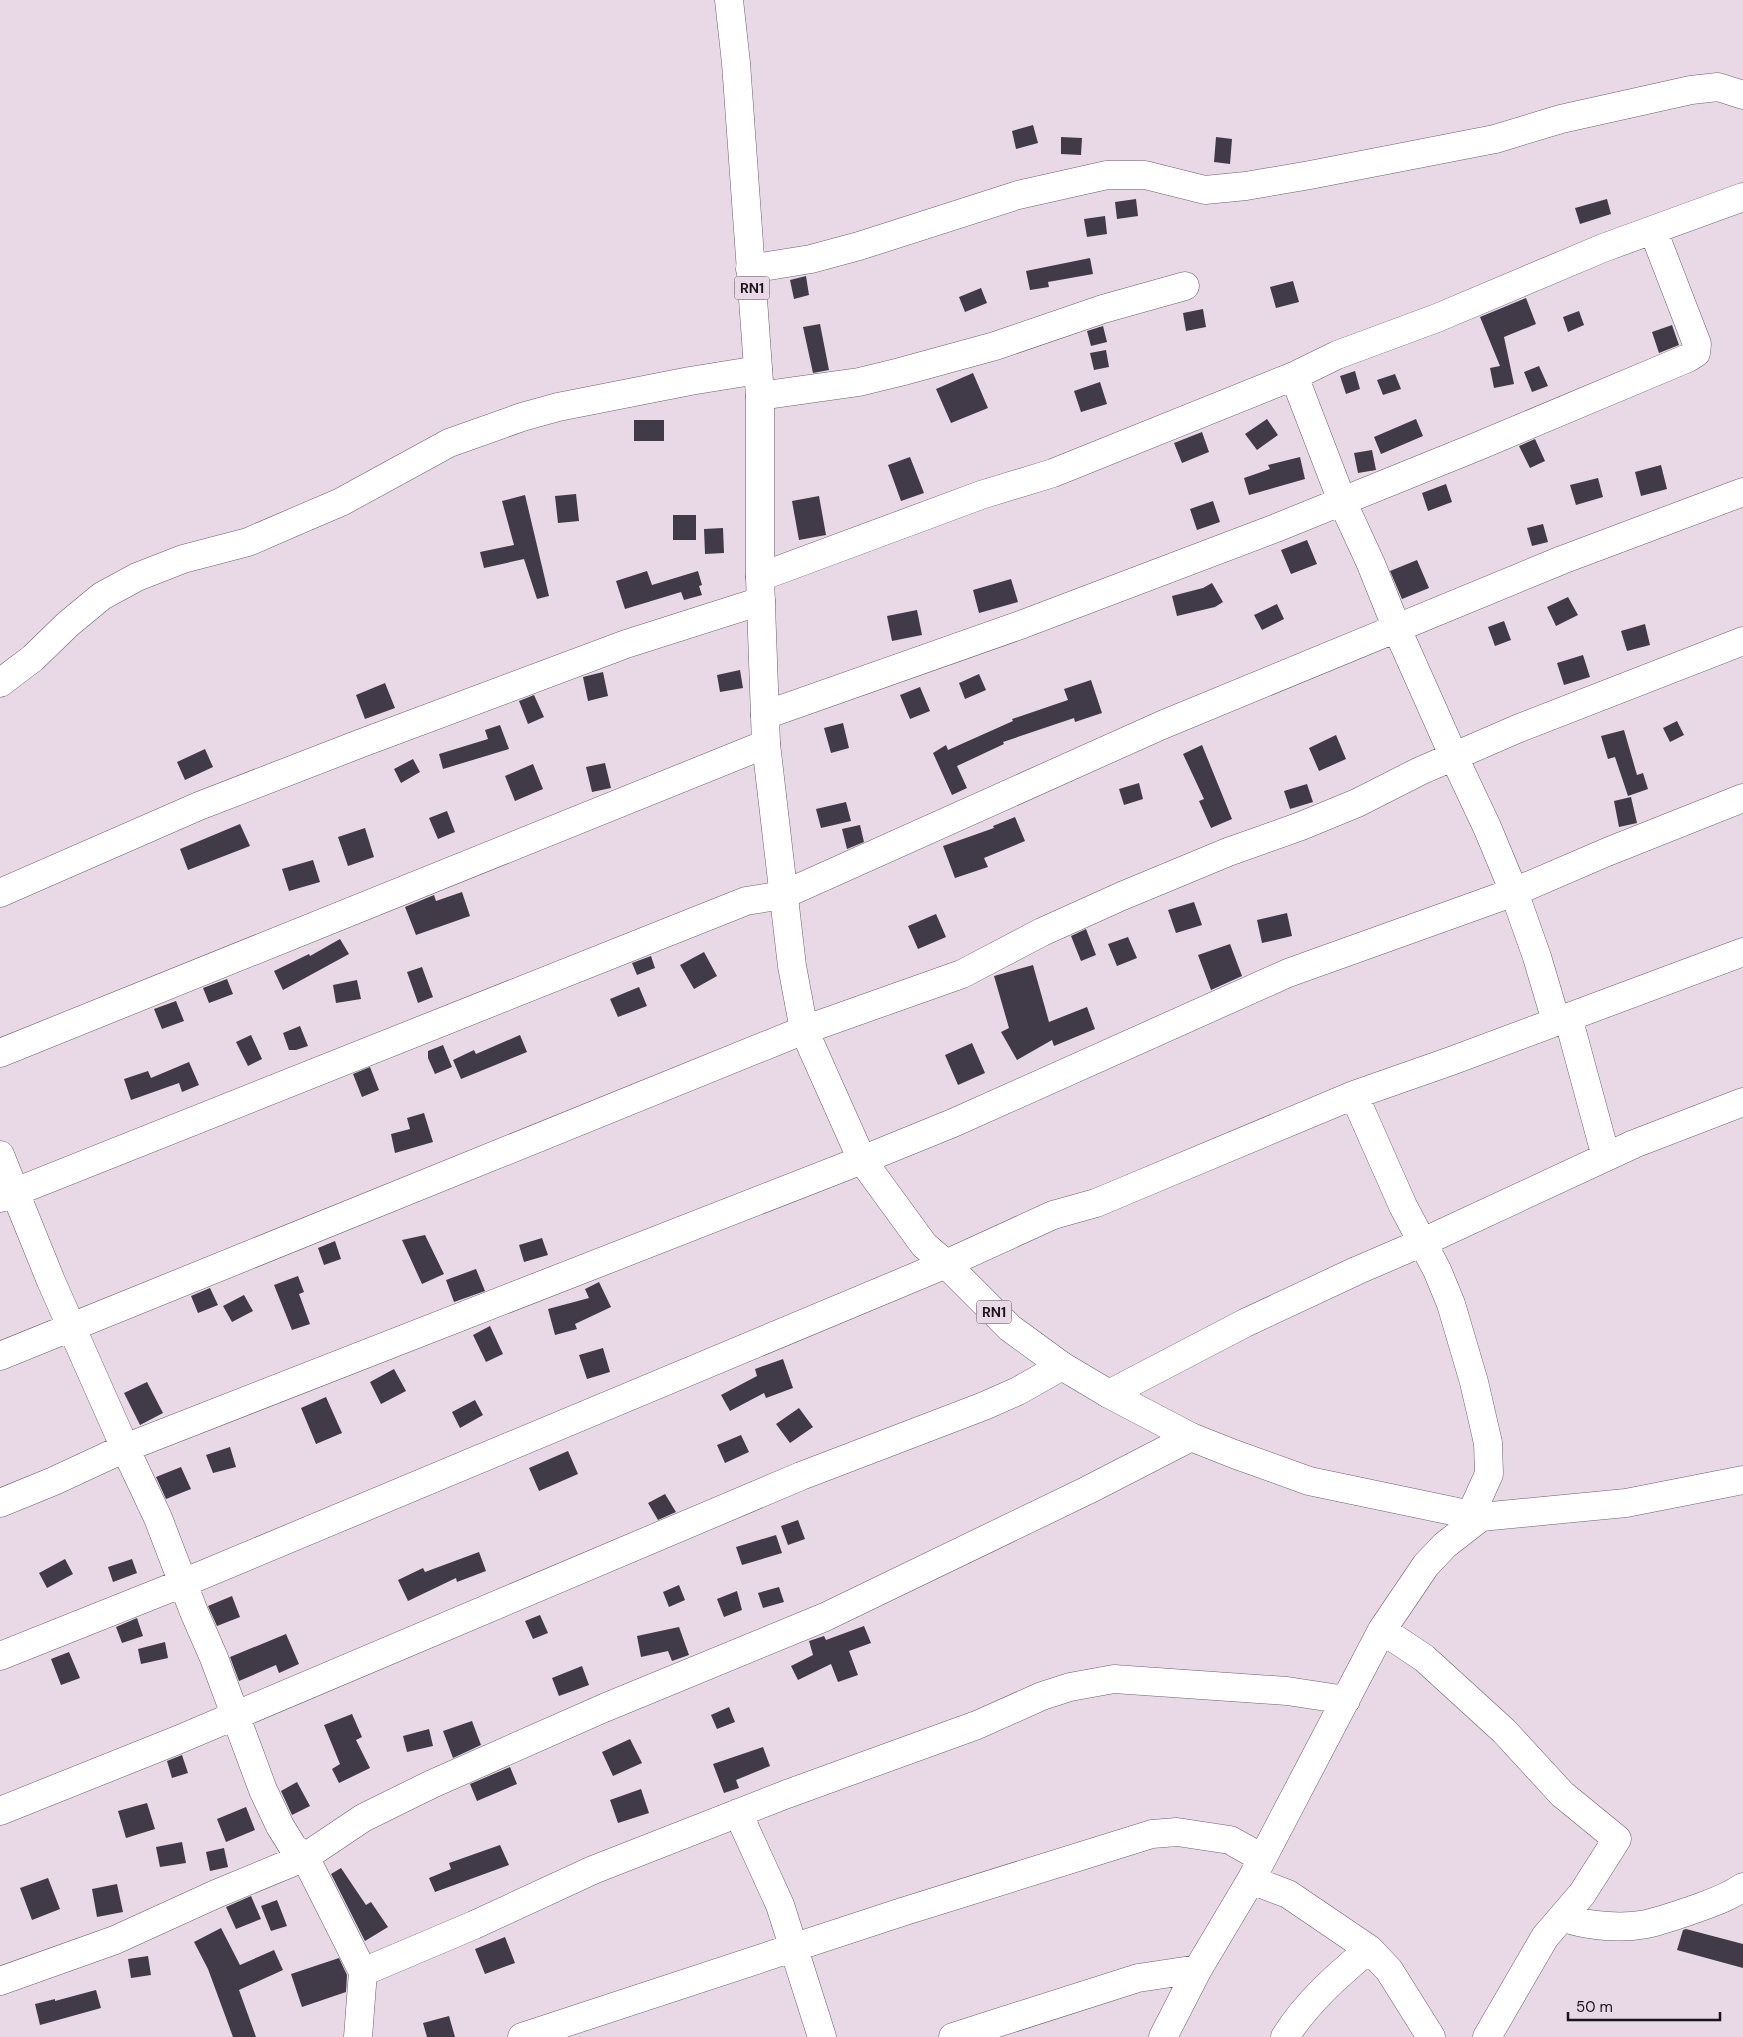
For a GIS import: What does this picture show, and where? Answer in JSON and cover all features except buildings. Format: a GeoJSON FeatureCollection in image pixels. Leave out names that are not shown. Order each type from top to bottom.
{"type":"FeatureCollection","features":[{"type":"Feature","properties":{"kind":"main road","name":"RN1"},"geometry":{"type":"LineString","coordinates":[[729,0],[737,82],[759,383],[760,589],[766,744],[783,895],[792,966],[804,1030],[862,1160],[924,1246],[946,1264],[1010,1328],[1062,1366],[1109,1394],[1192,1437],[1308,1481],[1476,1515],[1626,1503],[1743,1480]]}},
{"type":"Feature","properties":{"kind":"main road"},"geometry":{"type":"LineString","coordinates":[[750,269],[811,259],[859,246],[1018,195],[1107,176],[1145,175],[1205,190],[1246,186],[1310,176],[1495,139],[1561,119],[1691,90],[1718,88],[1743,95]]}},
{"type":"Feature","properties":{"kind":"main road"},"geometry":{"type":"LineString","coordinates":[[0,893],[199,806],[626,644],[981,495],[1053,473],[1294,376],[1338,355],[1437,318],[1594,252],[1743,198]]}},
{"type":"Feature","properties":{"kind":"main road"},"geometry":{"type":"LineString","coordinates":[[765,715],[1022,624],[1342,501],[1660,371],[1696,353],[1697,344],[1653,230]]}},
{"type":"Feature","properties":{"kind":"main road"},"geometry":{"type":"LineString","coordinates":[[0,683],[33,658],[68,624],[102,596],[137,577],[183,560],[248,542],[342,502],[449,443],[522,417],[558,407],[690,381],[759,383],[859,382],[995,346],[1103,309],[1184,286]]}},
{"type":"Feature","properties":{"kind":"main road"},"geometry":{"type":"LineString","coordinates":[[1294,376],[1342,501],[1454,757],[1484,820],[1514,892],[1562,1019],[1606,1157]]}},
{"type":"Feature","properties":{"kind":"main road"},"geometry":{"type":"LineString","coordinates":[[8,1195],[746,901],[783,895],[1162,725],[1562,560],[1743,492]]}},
{"type":"Feature","properties":{"kind":"main road"},"geometry":{"type":"LineString","coordinates":[[0,1356],[804,1030],[870,1005],[962,974],[1042,932],[1122,896],[1220,855],[1301,826],[1357,803],[1454,757],[1592,699],[1743,641]]}},
{"type":"Feature","properties":{"kind":"main road"},"geometry":{"type":"LineString","coordinates":[[0,1053],[766,744]]}},
{"type":"Feature","properties":{"kind":"main road"},"geometry":{"type":"LineString","coordinates":[[0,1503],[54,1481],[125,1448],[961,1120],[1083,1063],[1288,974],[1514,892],[1607,852],[1743,798]]}},
{"type":"Feature","properties":{"kind":"main road"},"geometry":{"type":"LineString","coordinates":[[0,1656],[183,1583],[946,1264],[1053,1215],[1096,1203],[1354,1096],[1743,952]]}},
{"type":"Feature","properties":{"kind":"main road"},"geometry":{"type":"LineString","coordinates":[[1163,2037],[1198,1969],[1256,1869],[1382,1630],[1426,1565],[1476,1515],[1489,1474],[1488,1443],[1474,1382],[1451,1304],[1437,1270],[1378,1152],[1354,1096]]}},
{"type":"Feature","properties":{"kind":"main road"},"geometry":{"type":"LineString","coordinates":[[1109,1394],[1245,1323],[1356,1271],[1422,1243],[1634,1144],[1743,1102]]}},
{"type":"Feature","properties":{"kind":"main road"},"geometry":{"type":"LineString","coordinates":[[0,1155],[8,1195],[73,1326],[125,1448],[158,1518],[214,1658],[262,1790],[280,1826],[294,1847],[304,1857],[363,1972],[358,2037]]}},
{"type":"Feature","properties":{"kind":"main road"},"geometry":{"type":"LineString","coordinates":[[0,1812],[792,1480],[984,1406],[1018,1391],[1062,1366]]}},
{"type":"Feature","properties":{"kind":"main road"},"geometry":{"type":"LineString","coordinates":[[0,1981],[115,1940],[216,1894],[304,1857],[363,1818],[432,1784],[636,1694],[825,1618],[1088,1490],[1192,1437]]}},
{"type":"Feature","properties":{"kind":"main road"},"geometry":{"type":"LineString","coordinates":[[1382,1630],[1424,1658],[1504,1731],[1562,1794],[1617,1839],[1582,1894],[1545,1937],[1487,2037]]}},
{"type":"Feature","properties":{"kind":"main road"},"geometry":{"type":"LineString","coordinates":[[363,1972],[474,1925],[593,1870],[699,1830],[738,1813],[977,1725],[1042,1696],[1079,1685],[1114,1679],[1287,1691],[1346,1700]]}},
{"type":"Feature","properties":{"kind":"main road"},"geometry":{"type":"LineString","coordinates":[[738,1813],[780,1905],[822,2037]]}},
{"type":"Feature","properties":{"kind":"main road"},"geometry":{"type":"LineString","coordinates":[[522,2037],[739,1964],[1074,1857],[1152,1834],[1177,1832],[1230,1840],[1256,1869],[1288,1894],[1369,1950],[1389,1970],[1431,2037]]}},
{"type":"Feature","properties":{"kind":"main road"},"geometry":{"type":"LineString","coordinates":[[1563,1916],[1571,1921],[1622,1928],[1651,1924],[1713,1903],[1732,1894],[1743,1886]]}},
{"type":"Feature","properties":{"kind":"main road"},"geometry":{"type":"LineString","coordinates":[[1285,2037],[1307,2006],[1332,1980],[1369,1950]]}},
{"type":"Feature","properties":{"kind":"main road"},"geometry":{"type":"LineString","coordinates":[[953,2037],[1138,1978],[1198,1969]]}}]}
